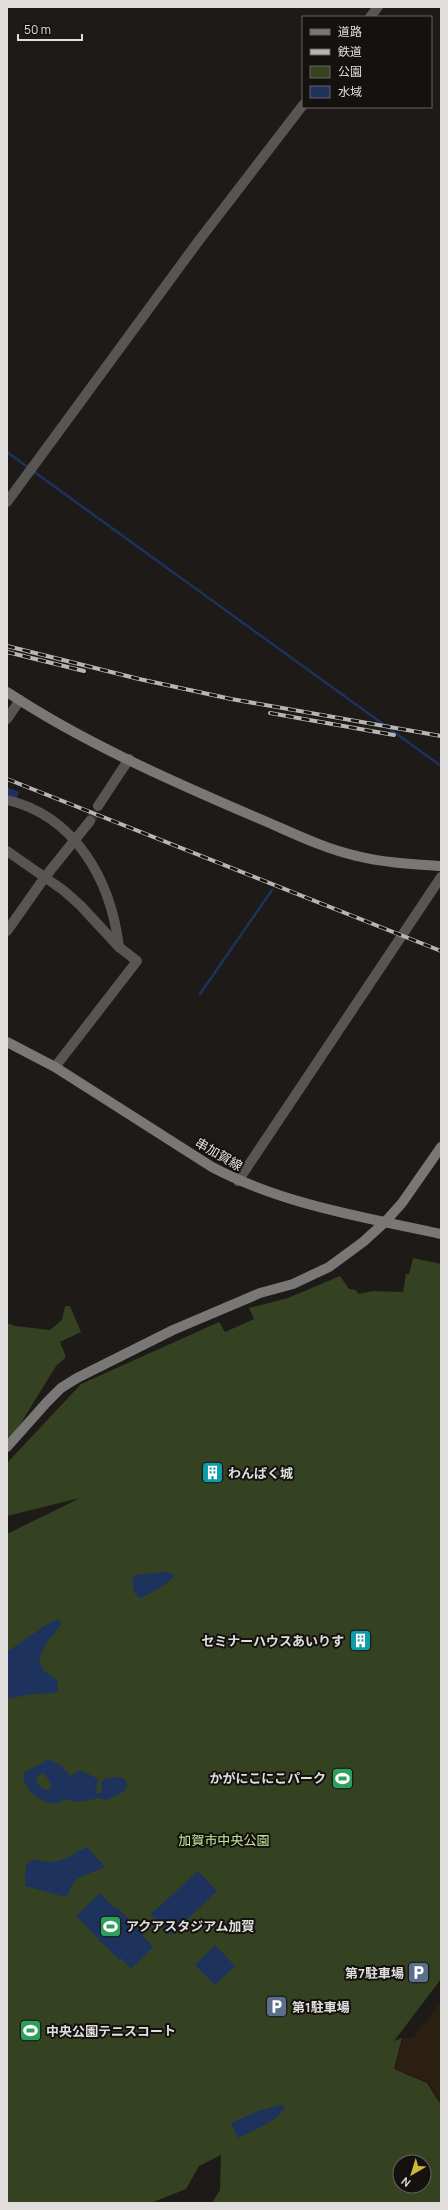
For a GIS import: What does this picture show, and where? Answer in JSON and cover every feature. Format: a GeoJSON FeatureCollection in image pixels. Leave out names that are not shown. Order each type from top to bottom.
{"type":"FeatureCollection","features":[{"type":"Feature","properties":{"kind":"street"},"geometry":{"type":"LineString","coordinates":[[371,16],[378,7]]}},
{"type":"Feature","properties":{"kind":"street"},"geometry":{"type":"LineString","coordinates":[[7,502],[197,243],[302,106]]}},
{"type":"Feature","properties":{"kind":"street"},"geometry":{"type":"LineString","coordinates":[[7,692],[75,733],[212,798],[323,846],[356,856],[390,863],[441,866]]}},
{"type":"Feature","properties":{"kind":"street"},"geometry":{"type":"LineString","coordinates":[[7,719],[20,700]]}},
{"type":"Feature","properties":{"kind":"street"},"geometry":{"type":"LineString","coordinates":[[98,806],[129,759]]}},
{"type":"Feature","properties":{"kind":"street"},"geometry":{"type":"LineString","coordinates":[[7,800],[40,812],[74,838],[95,868],[117,932],[119,947]]}},
{"type":"Feature","properties":{"kind":"street"},"geometry":{"type":"LineString","coordinates":[[7,930],[74,838],[90,821]]}},
{"type":"Feature","properties":{"kind":"street"},"geometry":{"type":"LineString","coordinates":[[7,851],[45,877],[80,905],[119,947],[137,961],[55,1067]]}},
{"type":"Feature","properties":{"kind":"street"},"geometry":{"type":"LineString","coordinates":[[238,1180],[441,877]]}},
{"type":"Feature","properties":{"kind":"street","name":"串加賀線"},"geometry":{"type":"LineString","coordinates":[[7,1042],[55,1067],[212,1167],[238,1180],[292,1201],[441,1234]]}},
{"type":"Feature","properties":{"kind":"street"},"geometry":{"type":"LineString","coordinates":[[7,1447],[61,1388],[77,1378],[173,1330],[260,1293],[293,1284],[329,1267],[363,1242],[385,1222],[402,1203],[441,1146]]}},
{"type":"Feature","properties":{"kind":"shaded area"},"geometry":{"type":"Polygon","coordinates":[[[441,2002],[441,2103],[428,2082],[395,2069],[403,2038],[413,2038],[441,2002]]]}},
{"type":"Feature","properties":{"kind":"green space","name":"加賀市中央公園"},"geometry":{"type":"Polygon","coordinates":[[[413,1258],[441,1264],[441,1979],[394,2041],[402,2038],[394,2069],[427,2083],[441,2105],[441,2203],[212,2203],[220,2190],[221,2155],[199,2166],[186,2189],[151,2203],[7,2203],[7,1534],[80,1498],[7,1516],[7,1463],[81,1384],[219,1322],[225,1332],[254,1319],[249,1308],[288,1298],[340,1276],[349,1289],[356,1290],[358,1294],[373,1291],[403,1292],[406,1274],[409,1274],[413,1258]]]}},
{"type":"Feature","properties":{"kind":"green space"},"geometry":{"type":"Polygon","coordinates":[[[65,1306],[70,1306],[81,1332],[60,1342],[66,1357],[56,1366],[16,1431],[7,1440],[7,1323],[15,1326],[50,1330],[62,1320],[65,1306]]]}},
{"type":"Feature","properties":{"kind":"water"},"geometry":{"type":"Polygon","coordinates":[[[7,787],[19,792],[17,799],[7,796],[7,787]]]}},
{"type":"Feature","properties":{"kind":"water"},"geometry":{"type":"Polygon","coordinates":[[[165,1572],[172,1573],[174,1576],[164,1585],[140,1598],[135,1594],[132,1581],[135,1575],[165,1572]]]}},
{"type":"Feature","properties":{"kind":"water"},"geometry":{"type":"Polygon","coordinates":[[[58,1619],[61,1622],[61,1625],[45,1645],[39,1660],[43,1670],[57,1680],[58,1689],[56,1693],[32,1694],[7,1699],[7,1652],[46,1625],[58,1619]]]}},
{"type":"Feature","properties":{"kind":"water"},"geometry":{"type":"Polygon","coordinates":[[[47,1759],[61,1765],[70,1776],[80,1770],[98,1779],[96,1794],[102,1792],[101,1782],[104,1779],[118,1777],[126,1780],[126,1788],[121,1793],[107,1800],[100,1798],[79,1802],[62,1799],[59,1803],[47,1802],[41,1800],[31,1792],[24,1781],[23,1775],[25,1772],[47,1759]],[[44,1773],[37,1776],[37,1782],[42,1788],[50,1790],[51,1784],[44,1773]]]}},
{"type":"Feature","properties":{"kind":"water"},"geometry":{"type":"Polygon","coordinates":[[[87,1847],[105,1867],[78,1878],[73,1883],[66,1897],[25,1886],[26,1869],[29,1861],[35,1860],[53,1862],[66,1858],[87,1847]]]}},
{"type":"Feature","properties":{"kind":"water","name":"アクアスタジアム加賀"},"geometry":{"type":"Polygon","coordinates":[[[198,1871],[217,1891],[171,1935],[151,1914],[198,1871]]]}},
{"type":"Feature","properties":{"kind":"water","name":"アクアスタジアム加賀"},"geometry":{"type":"Polygon","coordinates":[[[100,1893],[114,1908],[116,1907],[144,1933],[142,1935],[153,1947],[131,1969],[121,1958],[119,1960],[76,1916],[100,1893]]]}},
{"type":"Feature","properties":{"kind":"water","name":"アクアスタジアム加賀"},"geometry":{"type":"Polygon","coordinates":[[[215,1945],[235,1966],[215,1985],[195,1965],[215,1945]]]}},
{"type":"Feature","properties":{"kind":"water"},"geometry":{"type":"Polygon","coordinates":[[[282,2105],[285,2107],[281,2113],[270,2122],[238,2138],[231,2123],[258,2111],[282,2105]]]}},
{"type":"Feature","properties":{"kind":"waterway"},"geometry":{"type":"LineString","coordinates":[[7,452],[29,468]]}},
{"type":"Feature","properties":{"kind":"waterway"},"geometry":{"type":"LineString","coordinates":[[33,471],[441,766]]}},
{"type":"Feature","properties":{"kind":"waterway"},"geometry":{"type":"LineString","coordinates":[[200,994],[272,890]]}},
{"type":"Feature","properties":{"kind":"tunnel"},"geometry":{"type":"LineString","coordinates":[[90,821],[98,806]]}},
{"type":"Feature","properties":{"kind":"railway"},"geometry":{"type":"LineString","coordinates":[[7,646],[139,679],[231,699],[441,736]]}},
{"type":"Feature","properties":{"kind":"railway"},"geometry":{"type":"LineString","coordinates":[[7,652],[84,671]]}},
{"type":"Feature","properties":{"kind":"railway"},"geometry":{"type":"LineString","coordinates":[[270,713],[394,735]]}},
{"type":"Feature","properties":{"kind":"railway"},"geometry":{"type":"LineString","coordinates":[[7,779],[441,951]]}},
{"type":"Feature","properties":{"kind":"place","name":"わんぱく城"},"geometry":{"type":"Point","coordinates":[213,1473]}},
{"type":"Feature","properties":{"kind":"place","name":"セミナーハウスあいりす"},"geometry":{"type":"Point","coordinates":[360,1641]}},
{"type":"Feature","properties":{"kind":"place","name":"かがにこにこパーク"},"geometry":{"type":"Point","coordinates":[342,1778]}},
{"type":"Feature","properties":{"kind":"place","name":"アクアスタジアム加賀"},"geometry":{"type":"Point","coordinates":[111,1926]}},
{"type":"Feature","properties":{"kind":"place","name":"第7駐車場"},"geometry":{"type":"Point","coordinates":[419,1973]}},
{"type":"Feature","properties":{"kind":"place","name":"第1駐車場"},"geometry":{"type":"Point","coordinates":[277,2007]}},
{"type":"Feature","properties":{"kind":"place","name":"中央公園テニスコート"},"geometry":{"type":"Point","coordinates":[31,2031]}}]}
